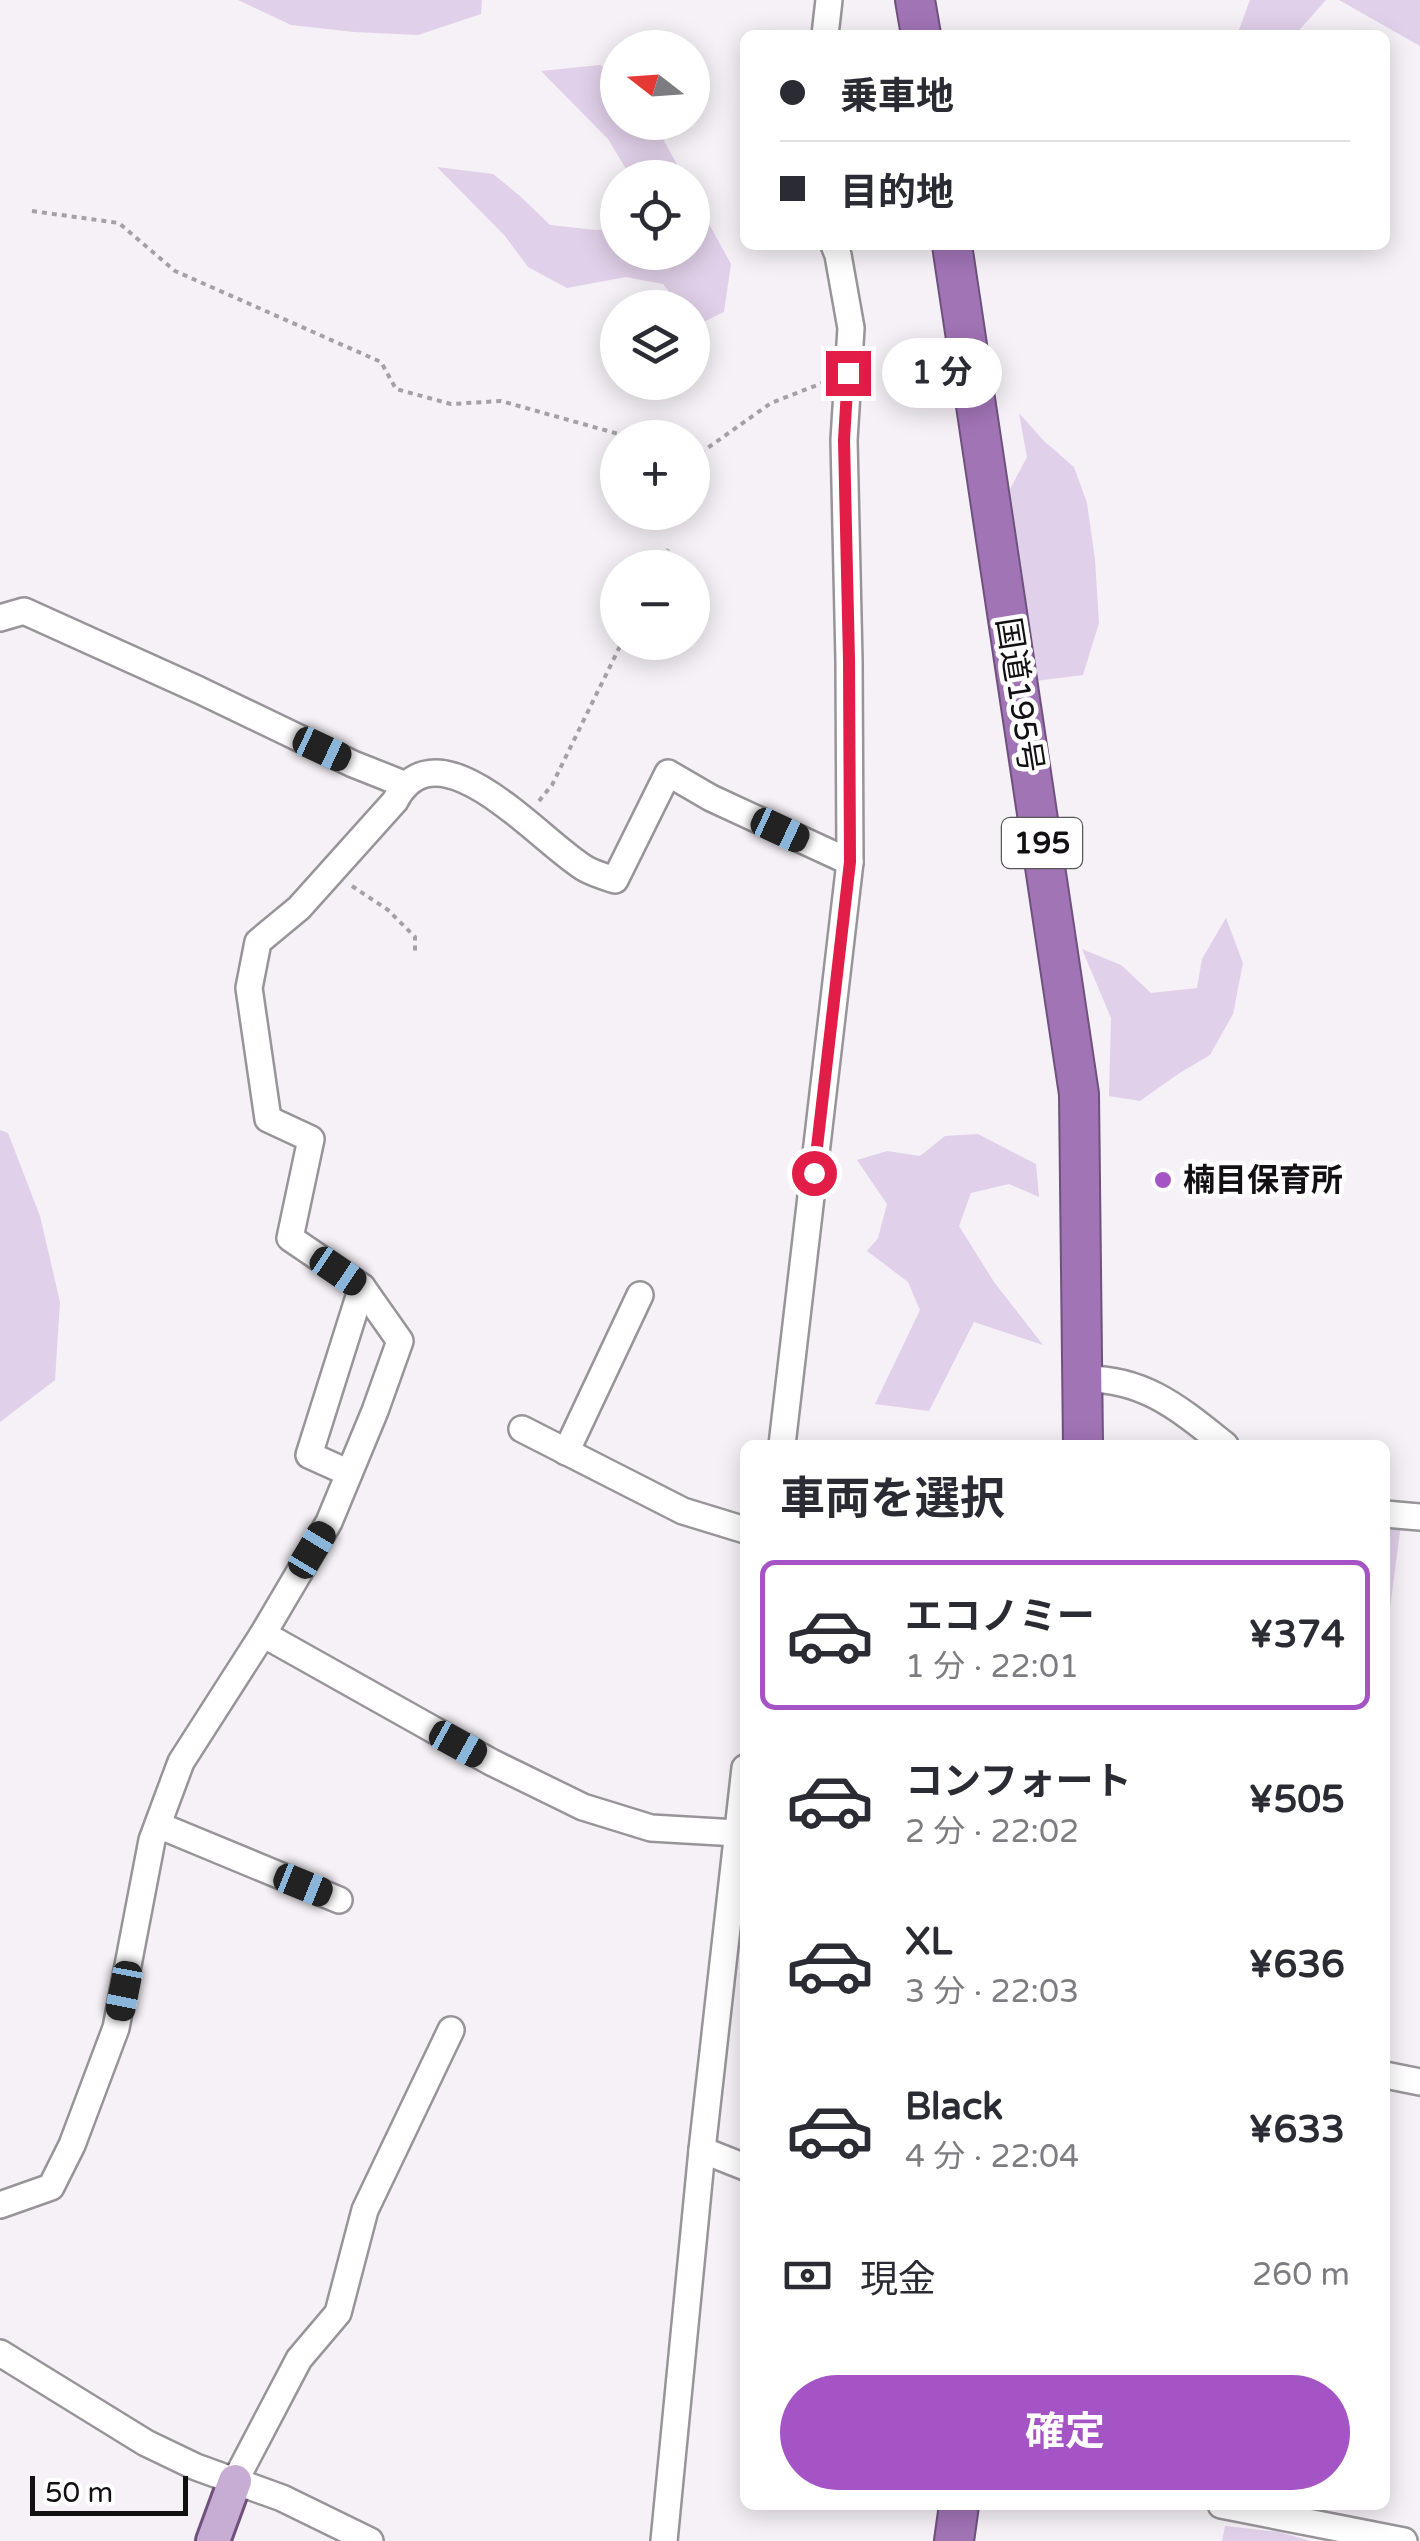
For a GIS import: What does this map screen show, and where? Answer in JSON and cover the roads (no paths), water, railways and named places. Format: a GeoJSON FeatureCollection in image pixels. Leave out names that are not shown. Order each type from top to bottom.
{"type":"FeatureCollection","features":[{"type":"Feature","properties":{"kind":"highway"},"geometry":{"type":"LineString","coordinates":[[916,0],[920,30]]}},
{"type":"Feature","properties":{"kind":"highway","name":"国道195号"},"geometry":{"type":"LineString","coordinates":[[953,250],[1080,1094],[1083,1440]]}},
{"type":"Feature","properties":{"kind":"highway"},"geometry":{"type":"LineString","coordinates":[[954,2541],[959,2510]]}},
{"type":"Feature","properties":{"kind":"main road"},"geometry":{"type":"LineString","coordinates":[[213,2541],[235,2481]]}},
{"type":"Feature","properties":{"kind":"street"},"geometry":{"type":"LineString","coordinates":[[825,30],[828,0]]}},
{"type":"Feature","properties":{"kind":"street"},"geometry":{"type":"LineString","coordinates":[[783,1440],[850,862],[844,440],[851,328],[836,250]]}},
{"type":"Feature","properties":{"kind":"street"},"geometry":{"type":"LineString","coordinates":[[0,618],[24,611],[352,764],[406,785]]}},
{"type":"Feature","properties":{"kind":"street"},"geometry":{"type":"LineString","coordinates":[[0,2204],[51,2187],[72,2145],[116,2028],[152,1840],[181,1762],[329,1522],[400,1341],[362,1287],[290,1238],[311,1139],[268,1118],[249,988],[258,942],[299,908],[416,775],[457,775],[523,819],[586,869],[615,880],[668,773],[711,798],[850,862]]}},
{"type":"Feature","properties":{"kind":"street"},"geometry":{"type":"LineString","coordinates":[[349,1473],[309,1455],[362,1287]]}},
{"type":"Feature","properties":{"kind":"street"},"geometry":{"type":"LineString","coordinates":[[566,1452],[640,1295]]}},
{"type":"Feature","properties":{"kind":"street"},"geometry":{"type":"LineString","coordinates":[[1082,1379],[1103,1378],[1152,1392],[1219,1440]]}},
{"type":"Feature","properties":{"kind":"street"},"geometry":{"type":"LineString","coordinates":[[522,1429],[683,1511],[740,1528]]}},
{"type":"Feature","properties":{"kind":"street"},"geometry":{"type":"LineString","coordinates":[[1390,1514],[1420,1517]]}},
{"type":"Feature","properties":{"kind":"street"},"geometry":{"type":"LineString","coordinates":[[263,1634],[491,1762],[583,1807],[651,1828],[738,1833]]}},
{"type":"Feature","properties":{"kind":"street"},"geometry":{"type":"LineString","coordinates":[[664,2541],[740,1814]]}},
{"type":"Feature","properties":{"kind":"street"},"geometry":{"type":"LineString","coordinates":[[158,1826],[340,1900]]}},
{"type":"Feature","properties":{"kind":"street"},"geometry":{"type":"LineString","coordinates":[[235,2481],[300,2360],[338,2313],[366,2210],[452,2030]]}},
{"type":"Feature","properties":{"kind":"street"},"geometry":{"type":"LineString","coordinates":[[1390,2076],[1420,2082]]}},
{"type":"Feature","properties":{"kind":"street"},"geometry":{"type":"LineString","coordinates":[[702,2150],[740,2165]]}},
{"type":"Feature","properties":{"kind":"street"},"geometry":{"type":"LineString","coordinates":[[0,2353],[146,2443],[196,2467],[282,2498],[370,2541]]}},
{"type":"Feature","properties":{"kind":"street"},"geometry":{"type":"LineString","coordinates":[[1246,2510],[1404,2541]]}},
{"type":"Feature","properties":{"kind":"place","name":"楠目保育所"},"geometry":{"type":"Point","coordinates":[1163,1180]}}]}
